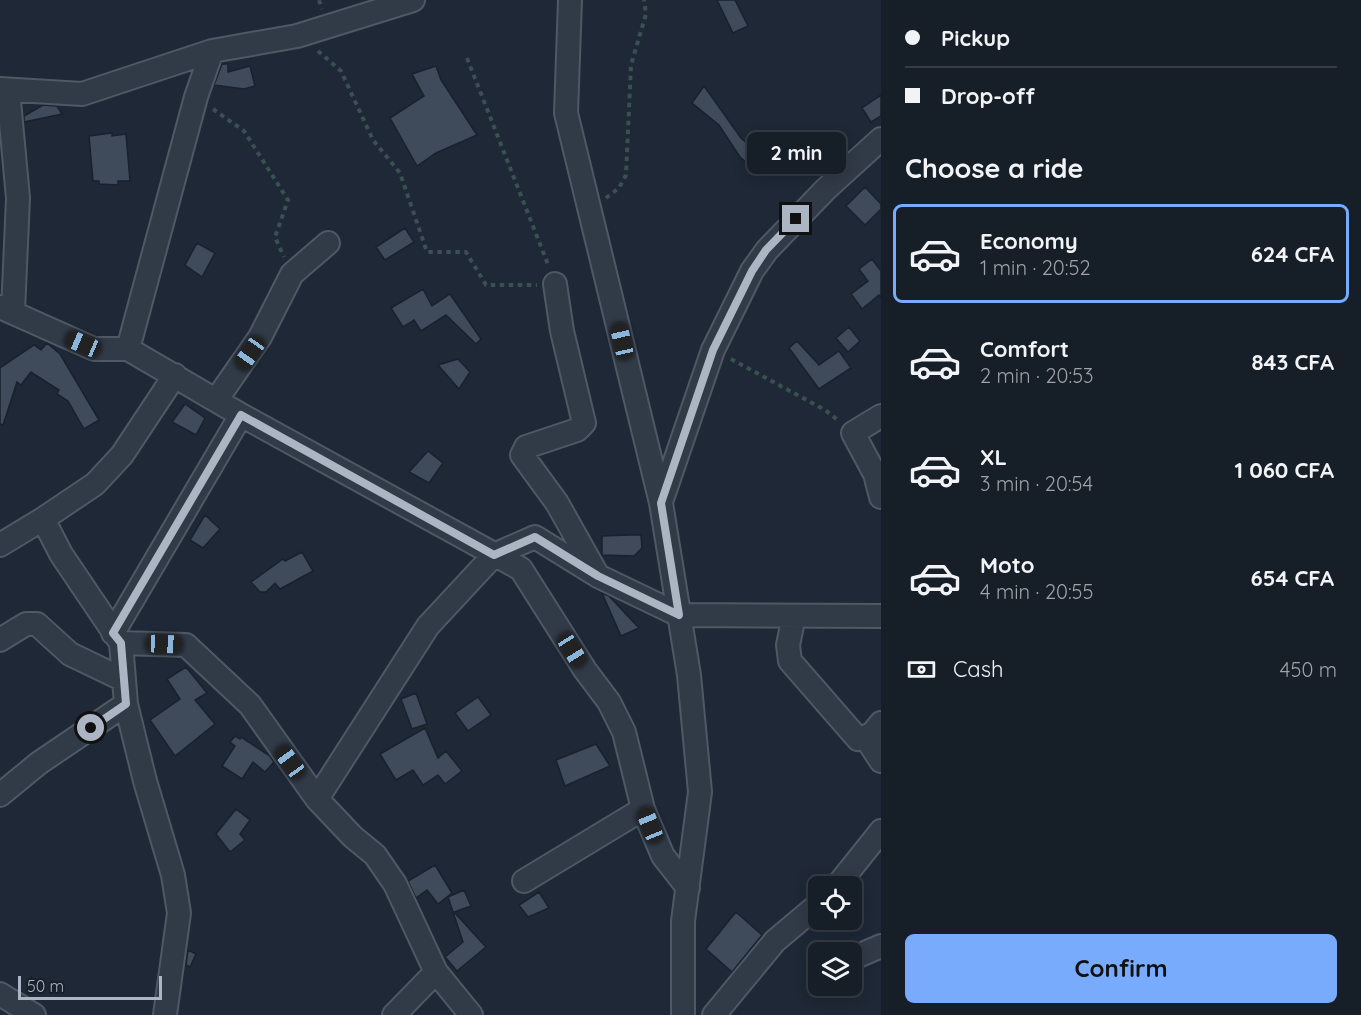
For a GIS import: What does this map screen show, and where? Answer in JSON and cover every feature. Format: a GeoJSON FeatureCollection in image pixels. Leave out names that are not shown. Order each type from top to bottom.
{"type":"FeatureCollection","features":[{"type":"Feature","properties":{"kind":"street"},"geometry":{"type":"LineString","coordinates":[[413,0],[297,36],[212,51],[82,94],[4,90],[18,198],[7,310],[94,349],[128,349],[241,415],[521,569],[585,670],[609,702],[624,732],[644,809],[663,856],[688,888]]}},
{"type":"Feature","properties":{"kind":"street"},"geometry":{"type":"LineString","coordinates":[[570,0],[566,113],[589,212],[601,247],[661,503],[689,675],[700,792],[683,921],[683,1015]]}},
{"type":"Feature","properties":{"kind":"street"},"geometry":{"type":"LineString","coordinates":[[128,349],[196,98],[212,51]]}},
{"type":"Feature","properties":{"kind":"street"},"geometry":{"type":"LineString","coordinates":[[661,503],[713,350],[752,271],[766,250],[826,189],[881,139]]}},
{"type":"Feature","properties":{"kind":"street"},"geometry":{"type":"LineString","coordinates":[[217,399],[260,337],[292,274],[328,243]]}},
{"type":"Feature","properties":{"kind":"street"},"geometry":{"type":"LineString","coordinates":[[555,284],[562,331],[584,423],[577,430],[526,447],[522,455],[557,503],[598,576]]}},
{"type":"Feature","properties":{"kind":"street"},"geometry":{"type":"LineString","coordinates":[[0,545],[95,484],[122,455],[175,375]]}},
{"type":"Feature","properties":{"kind":"street"},"geometry":{"type":"LineString","coordinates":[[117,638],[241,415]]}},
{"type":"Feature","properties":{"kind":"street"},"geometry":{"type":"LineString","coordinates":[[881,416],[853,433],[878,472],[881,497]]}},
{"type":"Feature","properties":{"kind":"street"},"geometry":{"type":"LineString","coordinates":[[43,519],[61,554],[117,638],[126,704],[145,781],[173,875],[179,913],[165,1015]]}},
{"type":"Feature","properties":{"kind":"street"},"geometry":{"type":"LineString","coordinates":[[317,800],[410,650],[449,601],[494,555],[535,537],[598,576],[679,615],[881,616]]}},
{"type":"Feature","properties":{"kind":"street"},"geometry":{"type":"LineString","coordinates":[[794,616],[788,645],[790,661],[858,739],[874,730],[881,761]]}},
{"type":"Feature","properties":{"kind":"street"},"geometry":{"type":"LineString","coordinates":[[0,640],[26,624],[37,624],[70,654],[124,680]]}},
{"type":"Feature","properties":{"kind":"street"},"geometry":{"type":"LineString","coordinates":[[117,638],[186,645],[250,705],[317,800],[353,837],[375,855],[395,884],[436,972],[471,1015]]}},
{"type":"Feature","properties":{"kind":"street"},"geometry":{"type":"LineString","coordinates":[[0,795],[39,763],[126,704]]}},
{"type":"Feature","properties":{"kind":"street"},"geometry":{"type":"LineString","coordinates":[[524,880],[644,809]]}},
{"type":"Feature","properties":{"kind":"street"},"geometry":{"type":"LineString","coordinates":[[845,876],[881,831]]}},
{"type":"Feature","properties":{"kind":"street"},"geometry":{"type":"LineString","coordinates":[[714,1015],[775,941],[808,913]]}},
{"type":"Feature","properties":{"kind":"street"},"geometry":{"type":"LineString","coordinates":[[862,954],[881,946]]}},
{"type":"Feature","properties":{"kind":"street"},"geometry":{"type":"LineString","coordinates":[[394,1015],[436,972]]}},
{"type":"Feature","properties":{"kind":"street"},"geometry":{"type":"LineString","coordinates":[[0,994],[34,1015]]}},
{"type":"Feature","properties":{"kind":"path"},"geometry":{"type":"LineString","coordinates":[[589,212],[619,188],[626,175],[631,65],[646,14],[644,0]]}},
{"type":"Feature","properties":{"kind":"path"},"geometry":{"type":"LineString","coordinates":[[297,36],[341,71],[374,140],[400,173],[427,252],[466,252],[486,285],[495,286]]}},
{"type":"Feature","properties":{"kind":"path"},"geometry":{"type":"LineString","coordinates":[[467,58],[555,284]]}},
{"type":"Feature","properties":{"kind":"path"},"geometry":{"type":"LineString","coordinates":[[196,98],[244,131],[288,200],[275,237],[292,274]]}},
{"type":"Feature","properties":{"kind":"path"},"geometry":{"type":"LineString","coordinates":[[713,350],[825,410],[853,433]]}},
{"type":"Feature","properties":{"kind":"building"},"geometry":{"type":"Polygon","coordinates":[[[717,0],[735,0],[748,26],[733,33],[717,0]]]}},
{"type":"Feature","properties":{"kind":"building"},"geometry":{"type":"Polygon","coordinates":[[[222,64],[228,64],[228,72],[250,66],[255,86],[244,89],[214,85],[222,64]]]}},
{"type":"Feature","properties":{"kind":"building"},"geometry":{"type":"Polygon","coordinates":[[[436,66],[441,80],[477,135],[436,153],[417,166],[390,118],[424,96],[412,74],[436,66]]]}},
{"type":"Feature","properties":{"kind":"building"},"geometry":{"type":"Polygon","coordinates":[[[704,86],[741,138],[757,153],[748,164],[740,157],[719,125],[692,103],[704,86]]]}},
{"type":"Feature","properties":{"kind":"building"},"geometry":{"type":"Polygon","coordinates":[[[881,95],[881,116],[871,122],[862,108],[881,95]]]}},
{"type":"Feature","properties":{"kind":"building"},"geometry":{"type":"Polygon","coordinates":[[[43,105],[57,106],[62,114],[24,122],[24,116],[43,105]]]}},
{"type":"Feature","properties":{"kind":"building"},"geometry":{"type":"Polygon","coordinates":[[[112,133],[112,136],[126,134],[130,181],[118,181],[118,185],[99,184],[99,181],[93,181],[89,136],[112,133]]]}},
{"type":"Feature","properties":{"kind":"building"},"geometry":{"type":"Polygon","coordinates":[[[865,187],[881,204],[881,209],[865,225],[846,206],[865,187]]]}},
{"type":"Feature","properties":{"kind":"building"},"geometry":{"type":"Polygon","coordinates":[[[405,228],[414,242],[385,260],[376,247],[405,228]]]}},
{"type":"Feature","properties":{"kind":"building"},"geometry":{"type":"Polygon","coordinates":[[[197,243],[215,253],[202,277],[185,265],[197,243]]]}},
{"type":"Feature","properties":{"kind":"building"},"geometry":{"type":"Polygon","coordinates":[[[872,259],[881,271],[881,297],[879,295],[862,309],[851,294],[868,281],[859,269],[872,259]]]}},
{"type":"Feature","properties":{"kind":"building"},"geometry":{"type":"Polygon","coordinates":[[[423,289],[432,306],[450,294],[481,339],[476,344],[446,315],[421,331],[414,320],[403,327],[391,308],[423,289]]]}},
{"type":"Feature","properties":{"kind":"building"},"geometry":{"type":"Polygon","coordinates":[[[849,327],[860,341],[848,352],[836,338],[849,327]]]}},
{"type":"Feature","properties":{"kind":"building"},"geometry":{"type":"Polygon","coordinates":[[[797,341],[819,365],[839,351],[851,368],[819,389],[789,348],[797,341]]]}},
{"type":"Feature","properties":{"kind":"building"},"geometry":{"type":"Polygon","coordinates":[[[47,343],[60,354],[99,420],[84,429],[68,401],[57,394],[59,390],[31,372],[21,385],[17,382],[3,425],[0,424],[0,368],[34,345],[41,350],[47,343]]]}},
{"type":"Feature","properties":{"kind":"building"},"geometry":{"type":"Polygon","coordinates":[[[458,359],[470,372],[459,389],[438,365],[458,359]]]}},
{"type":"Feature","properties":{"kind":"building"},"geometry":{"type":"Polygon","coordinates":[[[185,404],[205,418],[196,435],[172,422],[185,404]]]}},
{"type":"Feature","properties":{"kind":"building"},"geometry":{"type":"Polygon","coordinates":[[[428,451],[443,463],[429,483],[409,472],[428,451]]]}},
{"type":"Feature","properties":{"kind":"building"},"geometry":{"type":"Polygon","coordinates":[[[205,515],[220,529],[203,548],[190,540],[205,515]]]}},
{"type":"Feature","properties":{"kind":"building"},"geometry":{"type":"Polygon","coordinates":[[[641,535],[642,548],[634,556],[602,555],[602,536],[641,535]]]}},
{"type":"Feature","properties":{"kind":"building"},"geometry":{"type":"Polygon","coordinates":[[[302,552],[313,571],[280,589],[275,583],[266,592],[260,592],[251,582],[283,559],[285,561],[302,552]]]}},
{"type":"Feature","properties":{"kind":"building"},"geometry":{"type":"Polygon","coordinates":[[[602,593],[609,596],[639,628],[621,636],[602,593]]]}},
{"type":"Feature","properties":{"kind":"building"},"geometry":{"type":"Polygon","coordinates":[[[186,667],[207,693],[195,700],[215,724],[175,756],[150,720],[180,699],[167,679],[186,667]]]}},
{"type":"Feature","properties":{"kind":"building"},"geometry":{"type":"Polygon","coordinates":[[[416,693],[427,724],[412,729],[401,699],[416,693]]]}},
{"type":"Feature","properties":{"kind":"building"},"geometry":{"type":"Polygon","coordinates":[[[478,697],[491,715],[468,731],[455,713],[478,697]]]}},
{"type":"Feature","properties":{"kind":"building"},"geometry":{"type":"Polygon","coordinates":[[[425,728],[438,758],[446,751],[462,771],[445,784],[438,775],[423,785],[413,770],[396,780],[380,754],[425,728]]]}},
{"type":"Feature","properties":{"kind":"building"},"geometry":{"type":"Polygon","coordinates":[[[235,736],[240,739],[241,737],[270,756],[274,762],[265,772],[253,762],[242,779],[222,766],[235,746],[230,742],[235,736]]]}},
{"type":"Feature","properties":{"kind":"building"},"geometry":{"type":"Polygon","coordinates":[[[596,744],[610,766],[565,786],[556,760],[596,744]]]}},
{"type":"Feature","properties":{"kind":"building"},"geometry":{"type":"Polygon","coordinates":[[[236,809],[250,820],[240,834],[245,840],[230,852],[216,834],[236,809]]]}},
{"type":"Feature","properties":{"kind":"building"},"geometry":{"type":"Polygon","coordinates":[[[435,865],[452,893],[438,904],[427,890],[416,898],[408,881],[435,865]]]}},
{"type":"Feature","properties":{"kind":"building"},"geometry":{"type":"Polygon","coordinates":[[[464,890],[471,906],[454,912],[486,947],[457,971],[445,957],[463,942],[448,897],[464,890]]]}},
{"type":"Feature","properties":{"kind":"building"},"geometry":{"type":"Polygon","coordinates":[[[539,892],[549,908],[528,917],[519,905],[539,892]]]}},
{"type":"Feature","properties":{"kind":"building"},"geometry":{"type":"Polygon","coordinates":[[[736,912],[762,935],[732,972],[706,949],[736,912]]]}},
{"type":"Feature","properties":{"kind":"building"},"geometry":{"type":"Polygon","coordinates":[[[188,950],[196,954],[190,967],[186,965],[188,950]]]}},
{"type":"Feature","properties":{"kind":"route"},"geometry":{"type":"LineString","coordinates":[[91,728],[126,704],[121,643],[113,633],[241,415],[494,555],[535,537],[598,576],[679,615],[661,503],[713,350],[752,271],[766,250],[796,219]]}}]}
